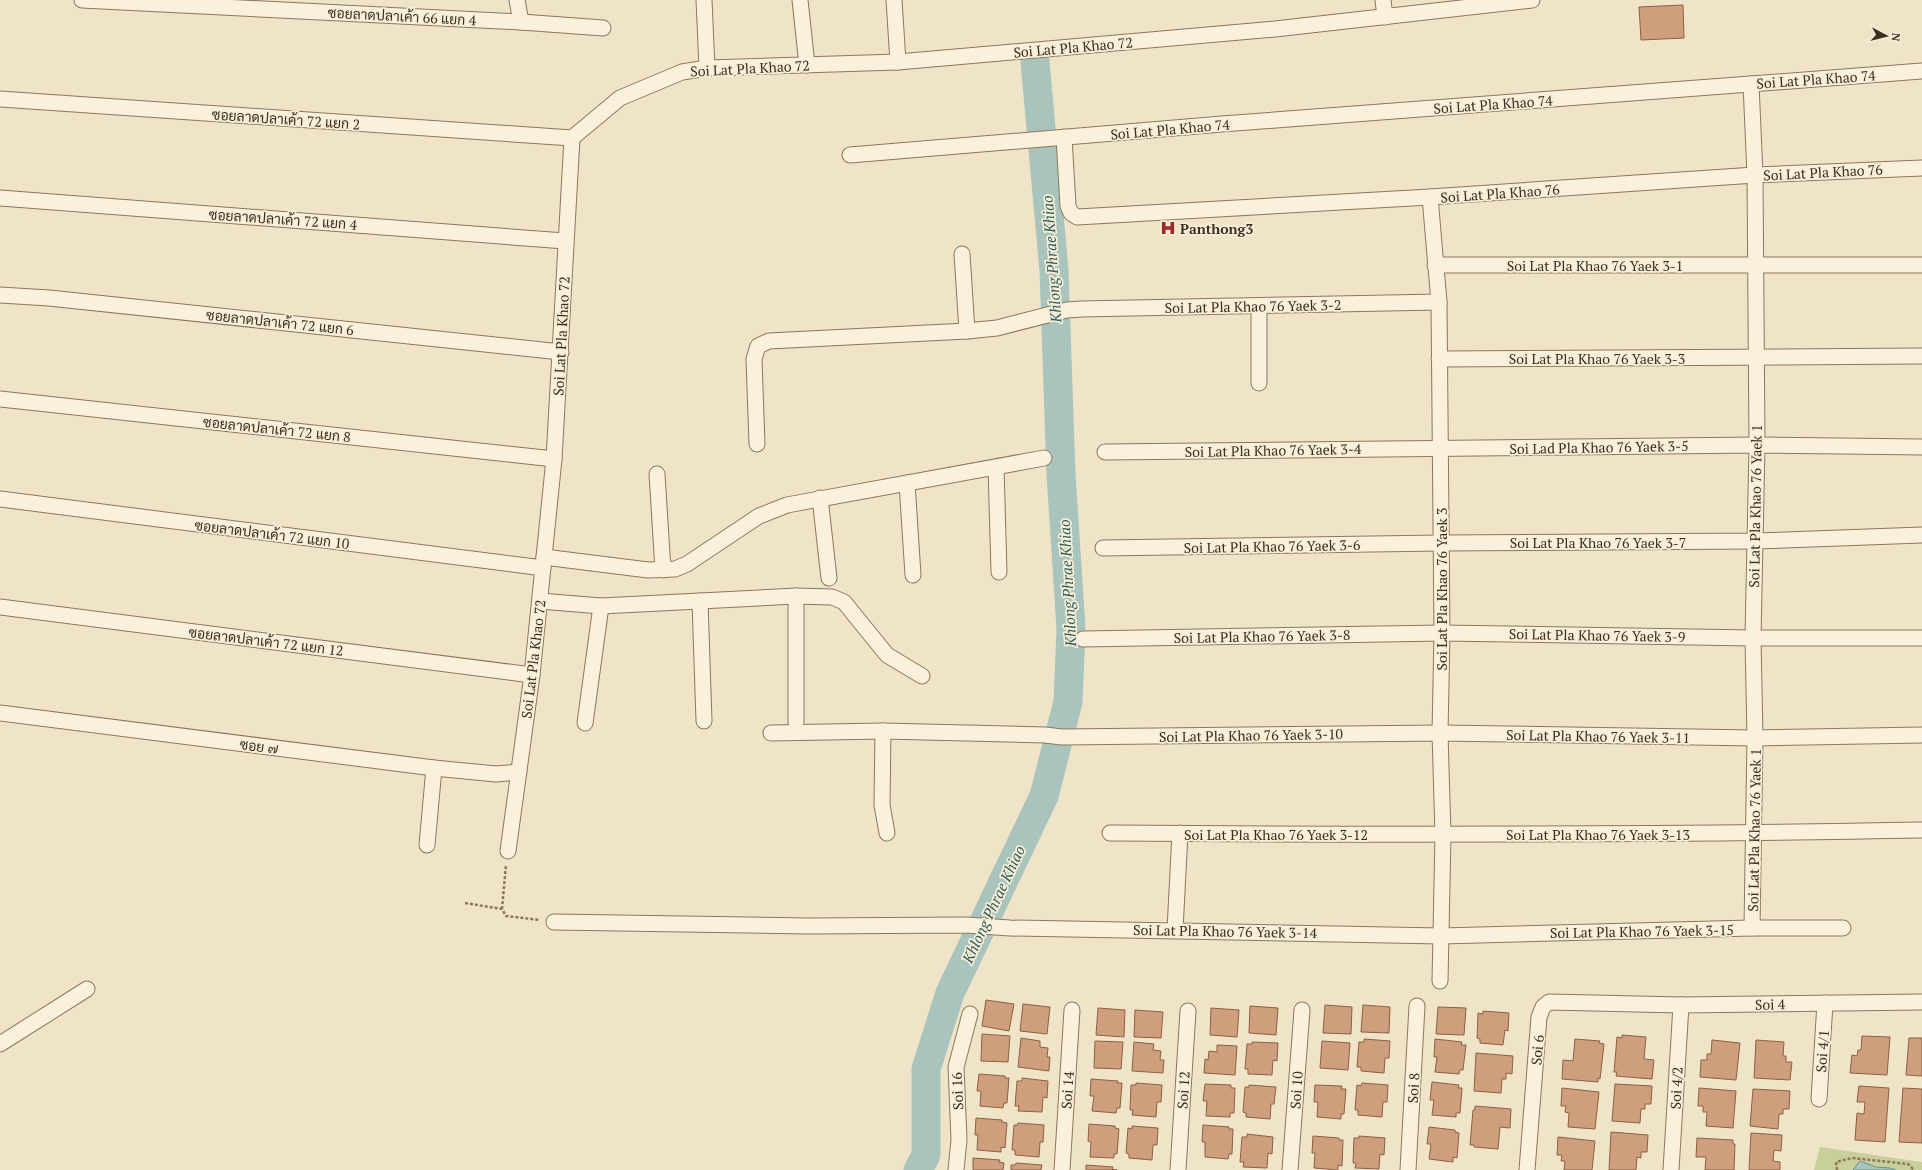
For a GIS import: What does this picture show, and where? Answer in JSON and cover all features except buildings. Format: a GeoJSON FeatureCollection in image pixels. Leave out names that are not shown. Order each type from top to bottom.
{"type":"FeatureCollection","features":[{"type":"Feature","properties":{"kind":"street","name":"ซอยลาดปลาเค้า 66 แยก 4"},"geometry":{"type":"LineString","coordinates":[[82,0],[521,22],[603,28]]}},
{"type":"Feature","properties":{"kind":"street"},"geometry":{"type":"LineString","coordinates":[[517,0],[521,22]]}},
{"type":"Feature","properties":{"kind":"street"},"geometry":{"type":"LineString","coordinates":[[704,0],[707,68]]}},
{"type":"Feature","properties":{"kind":"street"},"geometry":{"type":"LineString","coordinates":[[800,0],[807,65]]}},
{"type":"Feature","properties":{"kind":"street"},"geometry":{"type":"LineString","coordinates":[[894,0],[898,62]]}},
{"type":"Feature","properties":{"kind":"street"},"geometry":{"type":"LineString","coordinates":[[1383,0],[1385,17]]}},
{"type":"Feature","properties":{"kind":"street","name":"Soi Lat Pla Khao 72"},"geometry":{"type":"LineString","coordinates":[[508,851],[532,675],[554,459],[565,241],[572,138],[620,98],[682,72],[707,68],[898,62],[1275,29],[1532,0]]}},
{"type":"Feature","properties":{"kind":"street","name":"Soi Lat Pla Khao 74"},"geometry":{"type":"LineString","coordinates":[[850,155],[1064,137],[1922,71]]}},
{"type":"Feature","properties":{"kind":"street","name":"Soi Lat Pla Khao 76 Yaek 1"},"geometry":{"type":"LineString","coordinates":[[1751,84],[1755,176],[1754,266],[1757,445],[1753,638],[1755,738],[1752,928]]}},
{"type":"Feature","properties":{"kind":"street","name":"ซอยลาดปลาเค้า 72 แยก 2"},"geometry":{"type":"LineString","coordinates":[[0,99],[572,138]]}},
{"type":"Feature","properties":{"kind":"street","name":"Soi Lat Pla Khao 76"},"geometry":{"type":"LineString","coordinates":[[1064,137],[1068,206],[1072,213],[1077,217],[1430,197],[1755,176],[1922,168]]}},
{"type":"Feature","properties":{"kind":"street","name":"Soi Lat Pla Khao 76 Yaek 3"},"geometry":{"type":"LineString","coordinates":[[1430,197],[1439,302],[1442,632],[1440,733],[1443,834],[1440,981]]}},
{"type":"Feature","properties":{"kind":"street","name":"ซอยลาดปลาเค้า 72 แยก 4"},"geometry":{"type":"LineString","coordinates":[[0,198],[565,241]]}},
{"type":"Feature","properties":{"kind":"street"},"geometry":{"type":"LineString","coordinates":[[962,254],[967,331]]}},
{"type":"Feature","properties":{"kind":"street","name":"Soi Lat Pla Khao 76 Yaek 3-1"},"geometry":{"type":"LineString","coordinates":[[1435,265],[1922,265]]}},
{"type":"Feature","properties":{"kind":"street","name":"ซอยลาดปลาเค้า 72 แยก 6"},"geometry":{"type":"LineString","coordinates":[[0,295],[49,298],[560,352]]}},
{"type":"Feature","properties":{"kind":"street","name":"Soi Lat Pla Khao 76 Yaek 3-2"},"geometry":{"type":"LineString","coordinates":[[757,444],[754,359],[758,346],[769,341],[967,331],[997,328],[1067,310],[1439,302]]}},
{"type":"Feature","properties":{"kind":"street"},"geometry":{"type":"LineString","coordinates":[[1259,306],[1259,383]]}},
{"type":"Feature","properties":{"kind":"street","name":"Soi Lat Pla Khao 76 Yaek 3-3"},"geometry":{"type":"LineString","coordinates":[[1439,359],[1922,356]]}},
{"type":"Feature","properties":{"kind":"street","name":"ซอยลาดปลาเค้า 72 แยก 8"},"geometry":{"type":"LineString","coordinates":[[0,399],[554,459]]}},
{"type":"Feature","properties":{"kind":"street","name":"Soi Lad Pla Khao 76 Yaek 3-5"},"geometry":{"type":"LineString","coordinates":[[1440,449],[1757,445],[1922,447]]}},
{"type":"Feature","properties":{"kind":"street","name":"Soi Lat Pla Khao 76 Yaek 3-4"},"geometry":{"type":"LineString","coordinates":[[1105,452],[1440,449]]}},
{"type":"Feature","properties":{"kind":"street","name":"ซอยลาดปลาเค้า 72 แยก 10"},"geometry":{"type":"LineString","coordinates":[[0,499],[544,563],[663,570],[675,569],[687,564],[759,516],[787,505],[1044,458]]}},
{"type":"Feature","properties":{"kind":"street"},"geometry":{"type":"LineString","coordinates":[[996,467],[999,572]]}},
{"type":"Feature","properties":{"kind":"street"},"geometry":{"type":"LineString","coordinates":[[657,474],[663,570]]}},
{"type":"Feature","properties":{"kind":"street"},"geometry":{"type":"LineString","coordinates":[[907,483],[913,575]]}},
{"type":"Feature","properties":{"kind":"street"},"geometry":{"type":"LineString","coordinates":[[820,498],[829,578]]}},
{"type":"Feature","properties":{"kind":"street","name":"Soi Lat Pla Khao 76 Yaek 3-7"},"geometry":{"type":"LineString","coordinates":[[1440,543],[1756,541],[1922,535]]}},
{"type":"Feature","properties":{"kind":"street","name":"Soi Lat Pla Khao 76 Yaek 3-6"},"geometry":{"type":"LineString","coordinates":[[1103,548],[1440,543]]}},
{"type":"Feature","properties":{"kind":"street"},"geometry":{"type":"LineString","coordinates":[[540,601],[601,606],[796,596],[832,597],[844,602],[887,655],[922,676]]}},
{"type":"Feature","properties":{"kind":"street"},"geometry":{"type":"LineString","coordinates":[[796,596],[796,722]]}},
{"type":"Feature","properties":{"kind":"street"},"geometry":{"type":"LineString","coordinates":[[700,601],[704,721]]}},
{"type":"Feature","properties":{"kind":"street"},"geometry":{"type":"LineString","coordinates":[[585,724],[601,606]]}},
{"type":"Feature","properties":{"kind":"street","name":"ซอยลาดปลาเค้า 72 แยก 12"},"geometry":{"type":"LineString","coordinates":[[0,607],[532,675]]}},
{"type":"Feature","properties":{"kind":"street","name":"Soi Lat Pla Khao 76 Yaek 3-9"},"geometry":{"type":"LineString","coordinates":[[1442,632],[1753,638],[1922,638]]}},
{"type":"Feature","properties":{"kind":"street","name":"Soi Lat Pla Khao 76 Yaek 3-8"},"geometry":{"type":"LineString","coordinates":[[1083,639],[1442,632]]}},
{"type":"Feature","properties":{"kind":"street","name":"ซอย ๗"},"geometry":{"type":"LineString","coordinates":[[0,713],[434,768],[496,774],[519,772]]}},
{"type":"Feature","properties":{"kind":"street"},"geometry":{"type":"LineString","coordinates":[[883,731],[882,805],[887,834]]}},
{"type":"Feature","properties":{"kind":"street","name":"Soi Lat Pla Khao 76 Yaek 3-10"},"geometry":{"type":"LineString","coordinates":[[771,733],[883,731],[1045,735],[1062,737],[1440,733]]}},
{"type":"Feature","properties":{"kind":"street","name":"Soi Lat Pla Khao 76 Yaek 3-11"},"geometry":{"type":"LineString","coordinates":[[1440,733],[1755,738],[1922,735]]}},
{"type":"Feature","properties":{"kind":"street"},"geometry":{"type":"LineString","coordinates":[[427,845],[434,768]]}},
{"type":"Feature","properties":{"kind":"street","name":"Soi Lat Pla Khao 76 Yaek 3-13"},"geometry":{"type":"LineString","coordinates":[[1443,834],[1753,833],[1922,830]]}},
{"type":"Feature","properties":{"kind":"street","name":"Soi Lat Pla Khao 76 Yaek 3-12"},"geometry":{"type":"LineString","coordinates":[[1110,833],[1443,834]]}},
{"type":"Feature","properties":{"kind":"street"},"geometry":{"type":"LineString","coordinates":[[1175,930],[1180,834]]}},
{"type":"Feature","properties":{"kind":"street","name":"Soi Lat Pla Khao 76 Yaek 3-14"},"geometry":{"type":"LineString","coordinates":[[554,922],[822,926],[966,925],[1010,928],[1441,936]]}},
{"type":"Feature","properties":{"kind":"street","name":"Soi Lat Pla Khao 76 Yaek 3-15"},"geometry":{"type":"LineString","coordinates":[[1441,936],[1752,928],[1843,928]]}},
{"type":"Feature","properties":{"kind":"street"},"geometry":{"type":"LineString","coordinates":[[0,1044],[87,989]]}},
{"type":"Feature","properties":{"kind":"street","name":"Soi 6"},"geometry":{"type":"LineString","coordinates":[[1527,1170],[1539,1016],[1543,1007],[1549,1002],[1556,1001],[1618,1003]]}},
{"type":"Feature","properties":{"kind":"street","name":"Soi 4"},"geometry":{"type":"LineString","coordinates":[[1618,1003],[1681,1005],[1922,1002]]}},
{"type":"Feature","properties":{"kind":"street","name":"Soi 4/1"},"geometry":{"type":"LineString","coordinates":[[1819,1099],[1825,1003]]}},
{"type":"Feature","properties":{"kind":"street","name":"Soi 4/2"},"geometry":{"type":"LineString","coordinates":[[1671,1170],[1681,1005]]}},
{"type":"Feature","properties":{"kind":"street","name":"Soi 8"},"geometry":{"type":"LineString","coordinates":[[1408,1170],[1417,1006]]}},
{"type":"Feature","properties":{"kind":"street","name":"Soi 14"},"geometry":{"type":"LineString","coordinates":[[1062,1170],[1072,1010]]}},
{"type":"Feature","properties":{"kind":"street","name":"Soi 10"},"geometry":{"type":"LineString","coordinates":[[1290,1170],[1302,1010]]}},
{"type":"Feature","properties":{"kind":"street","name":"Soi 12"},"geometry":{"type":"LineString","coordinates":[[1178,1170],[1188,1011]]}},
{"type":"Feature","properties":{"kind":"street","name":"Soi 16"},"geometry":{"type":"LineString","coordinates":[[956,1170],[959,1140],[956,1068],[970,1014]]}},
{"type":"Feature","properties":{"kind":"path"},"geometry":{"type":"LineString","coordinates":[[508,851],[502,909],[506,916],[554,922]]}},
{"type":"Feature","properties":{"kind":"path"},"geometry":{"type":"LineString","coordinates":[[466,903],[502,909]]}},
{"type":"Feature","properties":{"kind":"path"},"geometry":{"type":"LineString","coordinates":[[1837,1170],[1836,1162],[1852,1158],[1908,1164],[1914,1170]]}},
{"type":"Feature","properties":{"kind":"green space"},"geometry":{"type":"Polygon","coordinates":[[[1820,1147],[1922,1162],[1922,1170],[1814,1170],[1820,1147]]]}},
{"type":"Feature","properties":{"kind":"water"},"geometry":{"type":"Polygon","coordinates":[[[1860,1161],[1876,1167],[1896,1170],[1853,1170],[1860,1161]]]}},
{"type":"Feature","properties":{"kind":"waterway","name":"Khlong Phrae Khiao"},"geometry":{"type":"LineString","coordinates":[[918,1170],[926,1155],[926,1069],[950,993],[1044,796],[1068,702],[1071,629],[1061,474],[1054,270],[1035,62]]}},
{"type":"Feature","properties":{"kind":"place","name":"Panthong3"},"geometry":{"type":"Point","coordinates":[1168,228]}}]}
